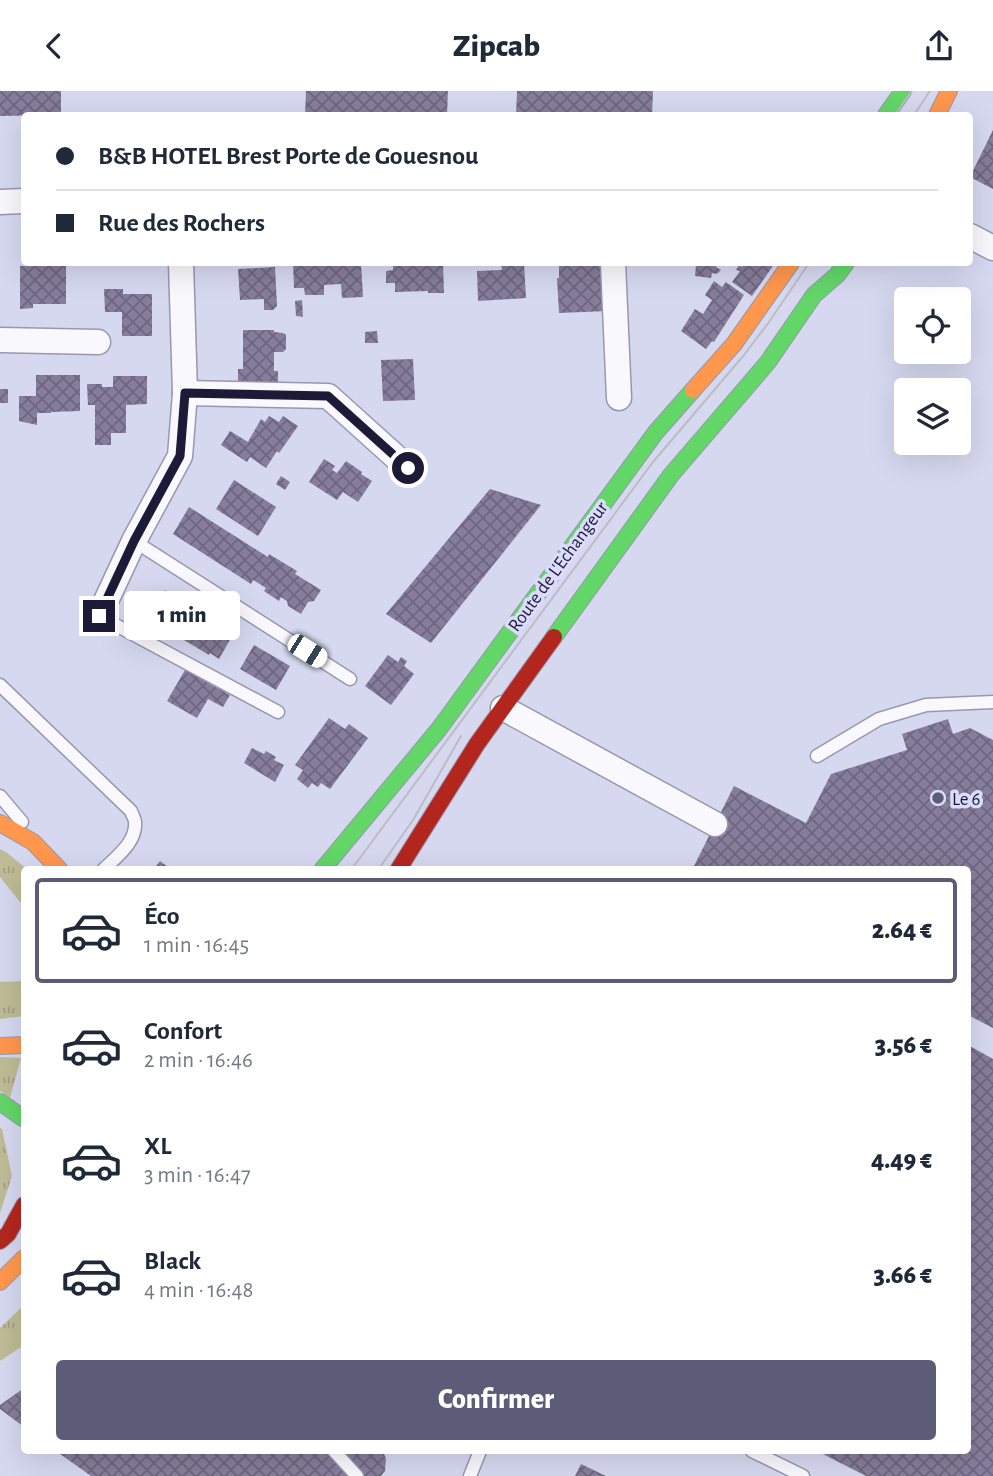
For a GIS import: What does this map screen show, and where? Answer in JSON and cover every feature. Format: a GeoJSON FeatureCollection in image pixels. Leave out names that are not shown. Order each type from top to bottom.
{"type":"FeatureCollection","features":[{"type":"Feature","properties":{"kind":"main road"},"geometry":{"type":"LineString","coordinates":[[888,112],[902,91]]}},
{"type":"Feature","properties":{"kind":"main road"},"geometry":{"type":"LineString","coordinates":[[938,112],[949,91]]}},
{"type":"Feature","properties":{"kind":"main road","name":"Route de L'Echangeur"},"geometry":{"type":"LineString","coordinates":[[326,866],[439,729],[656,432],[734,344],[789,266]]}},
{"type":"Feature","properties":{"kind":"main road","name":"Route de L'Echangeur"},"geometry":{"type":"LineString","coordinates":[[401,866],[477,744],[671,475],[768,362],[814,295],[844,266]]}},
{"type":"Feature","properties":{"kind":"main road"},"geometry":{"type":"LineString","coordinates":[[0,823],[33,842],[57,866]]}},
{"type":"Feature","properties":{"kind":"main road"},"geometry":{"type":"LineString","coordinates":[[0,1046],[21,1045]]}},
{"type":"Feature","properties":{"kind":"main road"},"geometry":{"type":"LineString","coordinates":[[0,1101],[21,1120]]}},
{"type":"Feature","properties":{"kind":"main road"},"geometry":{"type":"LineString","coordinates":[[0,1241],[8,1234],[21,1210]]}},
{"type":"Feature","properties":{"kind":"main road"},"geometry":{"type":"LineString","coordinates":[[0,1282],[21,1261]]}},
{"type":"Feature","properties":{"kind":"street"},"geometry":{"type":"LineString","coordinates":[[0,202],[21,201]]}},
{"type":"Feature","properties":{"kind":"street"},"geometry":{"type":"LineString","coordinates":[[973,238],[993,248]]}},
{"type":"Feature","properties":{"kind":"street"},"geometry":{"type":"LineString","coordinates":[[99,616],[134,541],[180,456],[185,393],[181,266]]}},
{"type":"Feature","properties":{"kind":"street"},"geometry":{"type":"LineString","coordinates":[[612,266],[619,398]]}},
{"type":"Feature","properties":{"kind":"street"},"geometry":{"type":"LineString","coordinates":[[0,340],[98,342]]}},
{"type":"Feature","properties":{"kind":"street"},"geometry":{"type":"LineString","coordinates":[[185,393],[328,396],[408,468]]}},
{"type":"Feature","properties":{"kind":"street"},"geometry":{"type":"LineString","coordinates":[[503,708],[715,824]]}},
{"type":"Feature","properties":{"kind":"lane"},"geometry":{"type":"LineString","coordinates":[[134,541],[351,679]]}},
{"type":"Feature","properties":{"kind":"lane"},"geometry":{"type":"LineString","coordinates":[[99,616],[278,712]]}},
{"type":"Feature","properties":{"kind":"lane"},"geometry":{"type":"LineString","coordinates":[[0,685],[131,811],[135,822],[133,835],[126,848],[107,866]]}},
{"type":"Feature","properties":{"kind":"lane"},"geometry":{"type":"LineString","coordinates":[[817,756],[879,719],[926,705],[993,702]]}},
{"type":"Feature","properties":{"kind":"lane"},"geometry":{"type":"LineString","coordinates":[[0,796],[57,866]]}},
{"type":"Feature","properties":{"kind":"lane"},"geometry":{"type":"LineString","coordinates":[[337,1454],[357,1476]]}},
{"type":"Feature","properties":{"kind":"lane"},"geometry":{"type":"LineString","coordinates":[[470,1476],[479,1454]]}},
{"type":"Feature","properties":{"kind":"lane"},"geometry":{"type":"LineString","coordinates":[[758,1454],[803,1476]]}},
{"type":"Feature","properties":{"kind":"green space"},"geometry":{"type":"Polygon","coordinates":[[[0,849],[23,866],[21,866],[21,903],[0,877],[0,849]]]}},
{"type":"Feature","properties":{"kind":"green space"},"geometry":{"type":"Polygon","coordinates":[[[21,981],[21,1016],[0,1019],[0,982],[21,981]]]}},
{"type":"Feature","properties":{"kind":"green space"},"geometry":{"type":"Polygon","coordinates":[[[0,1057],[21,1058],[10,1098],[0,1091],[0,1057]]]}},
{"type":"Feature","properties":{"kind":"green space"},"geometry":{"type":"Polygon","coordinates":[[[0,1128],[12,1176],[0,1213],[0,1128]]]}},
{"type":"Feature","properties":{"kind":"green space"},"geometry":{"type":"Polygon","coordinates":[[[21,1308],[21,1347],[0,1361],[0,1328],[21,1308]]]}},
{"type":"Feature","properties":{"kind":"building"},"geometry":{"type":"Polygon","coordinates":[[[0,91],[61,91],[61,112],[21,112],[21,116],[0,116],[0,91]]]}},
{"type":"Feature","properties":{"kind":"building"},"geometry":{"type":"Polygon","coordinates":[[[306,91],[448,91],[447,112],[305,112],[306,91]]]}},
{"type":"Feature","properties":{"kind":"building"},"geometry":{"type":"Polygon","coordinates":[[[517,91],[653,91],[652,112],[516,112],[517,91]]]}},
{"type":"Feature","properties":{"kind":"building"},"geometry":{"type":"Polygon","coordinates":[[[993,130],[993,189],[973,179],[973,171],[993,130]]]}},
{"type":"Feature","properties":{"kind":"building"},"geometry":{"type":"Polygon","coordinates":[[[20,266],[66,266],[66,304],[33,304],[33,308],[20,309],[20,266]]]}},
{"type":"Feature","properties":{"kind":"building"},"geometry":{"type":"Polygon","coordinates":[[[293,266],[361,266],[363,297],[342,298],[341,284],[324,285],[324,295],[305,295],[304,288],[294,288],[293,266]]]}},
{"type":"Feature","properties":{"kind":"building"},"geometry":{"type":"Polygon","coordinates":[[[393,266],[443,266],[444,293],[395,292],[395,283],[386,283],[386,271],[393,270],[393,266]]]}},
{"type":"Feature","properties":{"kind":"building"},"geometry":{"type":"Polygon","coordinates":[[[501,266],[524,266],[526,298],[478,301],[477,271],[502,270],[501,266]]]}},
{"type":"Feature","properties":{"kind":"building"},"geometry":{"type":"Polygon","coordinates":[[[559,266],[605,266],[607,311],[559,313],[559,266]]]}},
{"type":"Feature","properties":{"kind":"building"},"geometry":{"type":"Polygon","coordinates":[[[696,266],[716,266],[721,270],[717,274],[712,273],[711,278],[695,276],[696,266]]]}},
{"type":"Feature","properties":{"kind":"building"},"geometry":{"type":"Polygon","coordinates":[[[738,266],[773,266],[752,296],[732,282],[740,271],[736,270],[738,266]]]}},
{"type":"Feature","properties":{"kind":"building"},"geometry":{"type":"Polygon","coordinates":[[[275,267],[277,306],[273,310],[264,310],[264,299],[240,300],[238,269],[275,267]]]}},
{"type":"Feature","properties":{"kind":"building"},"geometry":{"type":"Polygon","coordinates":[[[714,281],[722,287],[726,282],[744,295],[714,342],[706,349],[681,331],[695,309],[703,314],[712,300],[705,295],[714,281]]]}},
{"type":"Feature","properties":{"kind":"building"},"geometry":{"type":"Polygon","coordinates":[[[104,289],[123,289],[123,294],[152,294],[152,336],[122,336],[122,312],[105,312],[104,289]]]}},
{"type":"Feature","properties":{"kind":"building"},"geometry":{"type":"Polygon","coordinates":[[[302,300],[303,317],[296,316],[295,301],[302,300]]]}},
{"type":"Feature","properties":{"kind":"building"},"geometry":{"type":"Polygon","coordinates":[[[243,330],[274,330],[286,335],[286,349],[283,352],[274,352],[274,371],[278,371],[278,385],[238,385],[238,369],[243,369],[243,330]]]}},
{"type":"Feature","properties":{"kind":"building"},"geometry":{"type":"Polygon","coordinates":[[[377,331],[378,343],[365,343],[365,332],[377,331]]]}},
{"type":"Feature","properties":{"kind":"building"},"geometry":{"type":"Polygon","coordinates":[[[413,359],[415,400],[383,401],[381,360],[413,359]]]}},
{"type":"Feature","properties":{"kind":"building"},"geometry":{"type":"Polygon","coordinates":[[[36,375],[80,375],[80,411],[37,413],[37,425],[19,421],[19,396],[36,396],[36,375]]]}},
{"type":"Feature","properties":{"kind":"building"},"geometry":{"type":"Polygon","coordinates":[[[113,376],[147,376],[147,404],[126,405],[126,433],[111,433],[111,445],[95,445],[95,405],[88,405],[87,384],[113,387],[113,376]]]}},
{"type":"Feature","properties":{"kind":"building"},"geometry":{"type":"Polygon","coordinates":[[[0,389],[8,389],[8,403],[0,403],[0,389]]]}},
{"type":"Feature","properties":{"kind":"building"},"geometry":{"type":"Polygon","coordinates":[[[269,416],[279,422],[283,416],[298,426],[266,468],[250,457],[247,462],[221,445],[230,431],[248,442],[261,419],[265,422],[269,416]]]}},
{"type":"Feature","properties":{"kind":"building"},"geometry":{"type":"Polygon","coordinates":[[[324,459],[335,466],[332,470],[337,473],[346,461],[372,481],[358,502],[343,492],[337,500],[309,482],[324,459]]]}},
{"type":"Feature","properties":{"kind":"building"},"geometry":{"type":"Polygon","coordinates":[[[281,476],[290,482],[285,490],[276,484],[281,476]]]}},
{"type":"Feature","properties":{"kind":"building"},"geometry":{"type":"Polygon","coordinates":[[[234,480],[276,507],[258,536],[216,509],[234,480]]]}},
{"type":"Feature","properties":{"kind":"building"},"geometry":{"type":"Polygon","coordinates":[[[490,489],[541,505],[431,643],[386,614],[490,489]]]}},
{"type":"Feature","properties":{"kind":"building"},"geometry":{"type":"Polygon","coordinates":[[[189,507],[268,557],[269,554],[297,571],[295,574],[321,590],[314,601],[308,602],[301,614],[288,606],[287,601],[281,597],[279,601],[264,591],[266,588],[253,580],[251,584],[173,534],[189,507]]]}},
{"type":"Feature","properties":{"kind":"building"},"geometry":{"type":"Polygon","coordinates":[[[165,590],[185,601],[183,604],[224,627],[221,633],[231,638],[219,659],[149,619],[165,590]]]}},
{"type":"Feature","properties":{"kind":"building"},"geometry":{"type":"Polygon","coordinates":[[[254,645],[290,666],[276,690],[240,669],[254,645]]]}},
{"type":"Feature","properties":{"kind":"building"},"geometry":{"type":"Polygon","coordinates":[[[388,655],[398,662],[401,657],[407,661],[404,666],[414,674],[391,705],[365,686],[388,655]]]}},
{"type":"Feature","properties":{"kind":"building"},"geometry":{"type":"Polygon","coordinates":[[[185,670],[230,695],[223,707],[208,699],[197,718],[167,701],[185,670]]]}},
{"type":"Feature","properties":{"kind":"building"},"geometry":{"type":"Polygon","coordinates":[[[329,718],[345,729],[349,724],[368,738],[330,789],[321,783],[318,787],[312,783],[308,788],[297,779],[303,770],[295,765],[329,718]]]}},
{"type":"Feature","properties":{"kind":"building"},"geometry":{"type":"Polygon","coordinates":[[[948,719],[953,734],[970,728],[993,740],[993,1028],[971,1017],[971,866],[694,866],[734,786],[806,823],[831,774],[907,750],[902,734],[948,719]]]}},
{"type":"Feature","properties":{"kind":"building"},"geometry":{"type":"Polygon","coordinates":[[[252,748],[264,754],[266,751],[276,757],[274,760],[284,765],[275,782],[244,763],[252,748]]]}},
{"type":"Feature","properties":{"kind":"building"},"geometry":{"type":"Polygon","coordinates":[[[971,1047],[993,1059],[993,1476],[866,1476],[823,1454],[971,1454],[971,1047]]]}},
{"type":"Feature","properties":{"kind":"building"},"geometry":{"type":"Polygon","coordinates":[[[21,1390],[21,1425],[0,1409],[0,1405],[21,1390]]]}},
{"type":"Feature","properties":{"kind":"building"},"geometry":{"type":"Polygon","coordinates":[[[60,1454],[384,1454],[386,1459],[385,1471],[381,1476],[91,1476],[60,1454]]]}},
{"type":"Feature","properties":{"kind":"building"},"geometry":{"type":"Polygon","coordinates":[[[581,1464],[606,1476],[575,1476],[581,1464]]]}},
{"type":"Feature","properties":{"kind":"tram line"},"geometry":{"type":"LineString","coordinates":[[897,112],[912,91]]}},
{"type":"Feature","properties":{"kind":"tram line"},"geometry":{"type":"LineString","coordinates":[[916,112],[930,91]]}},
{"type":"Feature","properties":{"kind":"tram line"},"geometry":{"type":"LineString","coordinates":[[354,866],[653,462],[744,355],[807,266]]}},
{"type":"Feature","properties":{"kind":"tram line"},"geometry":{"type":"LineString","coordinates":[[381,866],[413,820],[461,736]]}},
{"type":"Feature","properties":{"kind":"traffic: fast"},"geometry":{"type":"LineString","coordinates":[[888,112],[903,91]]}},
{"type":"Feature","properties":{"kind":"traffic: fast"},"geometry":{"type":"LineString","coordinates":[[554,637],[671,475],[768,362],[814,295],[844,266]]}},
{"type":"Feature","properties":{"kind":"traffic: fast"},"geometry":{"type":"LineString","coordinates":[[325,866],[439,729],[656,432],[693,390]]}},
{"type":"Feature","properties":{"kind":"traffic: fast"},"geometry":{"type":"LineString","coordinates":[[0,1102],[21,1117]]}},
{"type":"Feature","properties":{"kind":"traffic: slow"},"geometry":{"type":"LineString","coordinates":[[938,112],[949,91]]}},
{"type":"Feature","properties":{"kind":"traffic: slow"},"geometry":{"type":"LineString","coordinates":[[693,390],[734,344],[789,266]]}},
{"type":"Feature","properties":{"kind":"traffic: slow"},"geometry":{"type":"LineString","coordinates":[[0,823],[33,842],[56,866]]}},
{"type":"Feature","properties":{"kind":"traffic: slow"},"geometry":{"type":"LineString","coordinates":[[0,1046],[21,1045]]}},
{"type":"Feature","properties":{"kind":"traffic: slow"},"geometry":{"type":"LineString","coordinates":[[0,1282],[21,1261]]}},
{"type":"Feature","properties":{"kind":"traffic: jam"},"geometry":{"type":"LineString","coordinates":[[401,866],[477,744],[554,637]]}},
{"type":"Feature","properties":{"kind":"traffic: jam"},"geometry":{"type":"LineString","coordinates":[[0,1241],[8,1234],[21,1210]]}},
{"type":"Feature","properties":{"kind":"place","name":"Le 6"},"geometry":{"type":"Point","coordinates":[938,798]}},
{"type":"Feature","properties":{"kind":"route"},"geometry":{"type":"LineString","coordinates":[[99,616],[134,541],[180,456],[185,393],[328,396],[408,468]]}}]}
